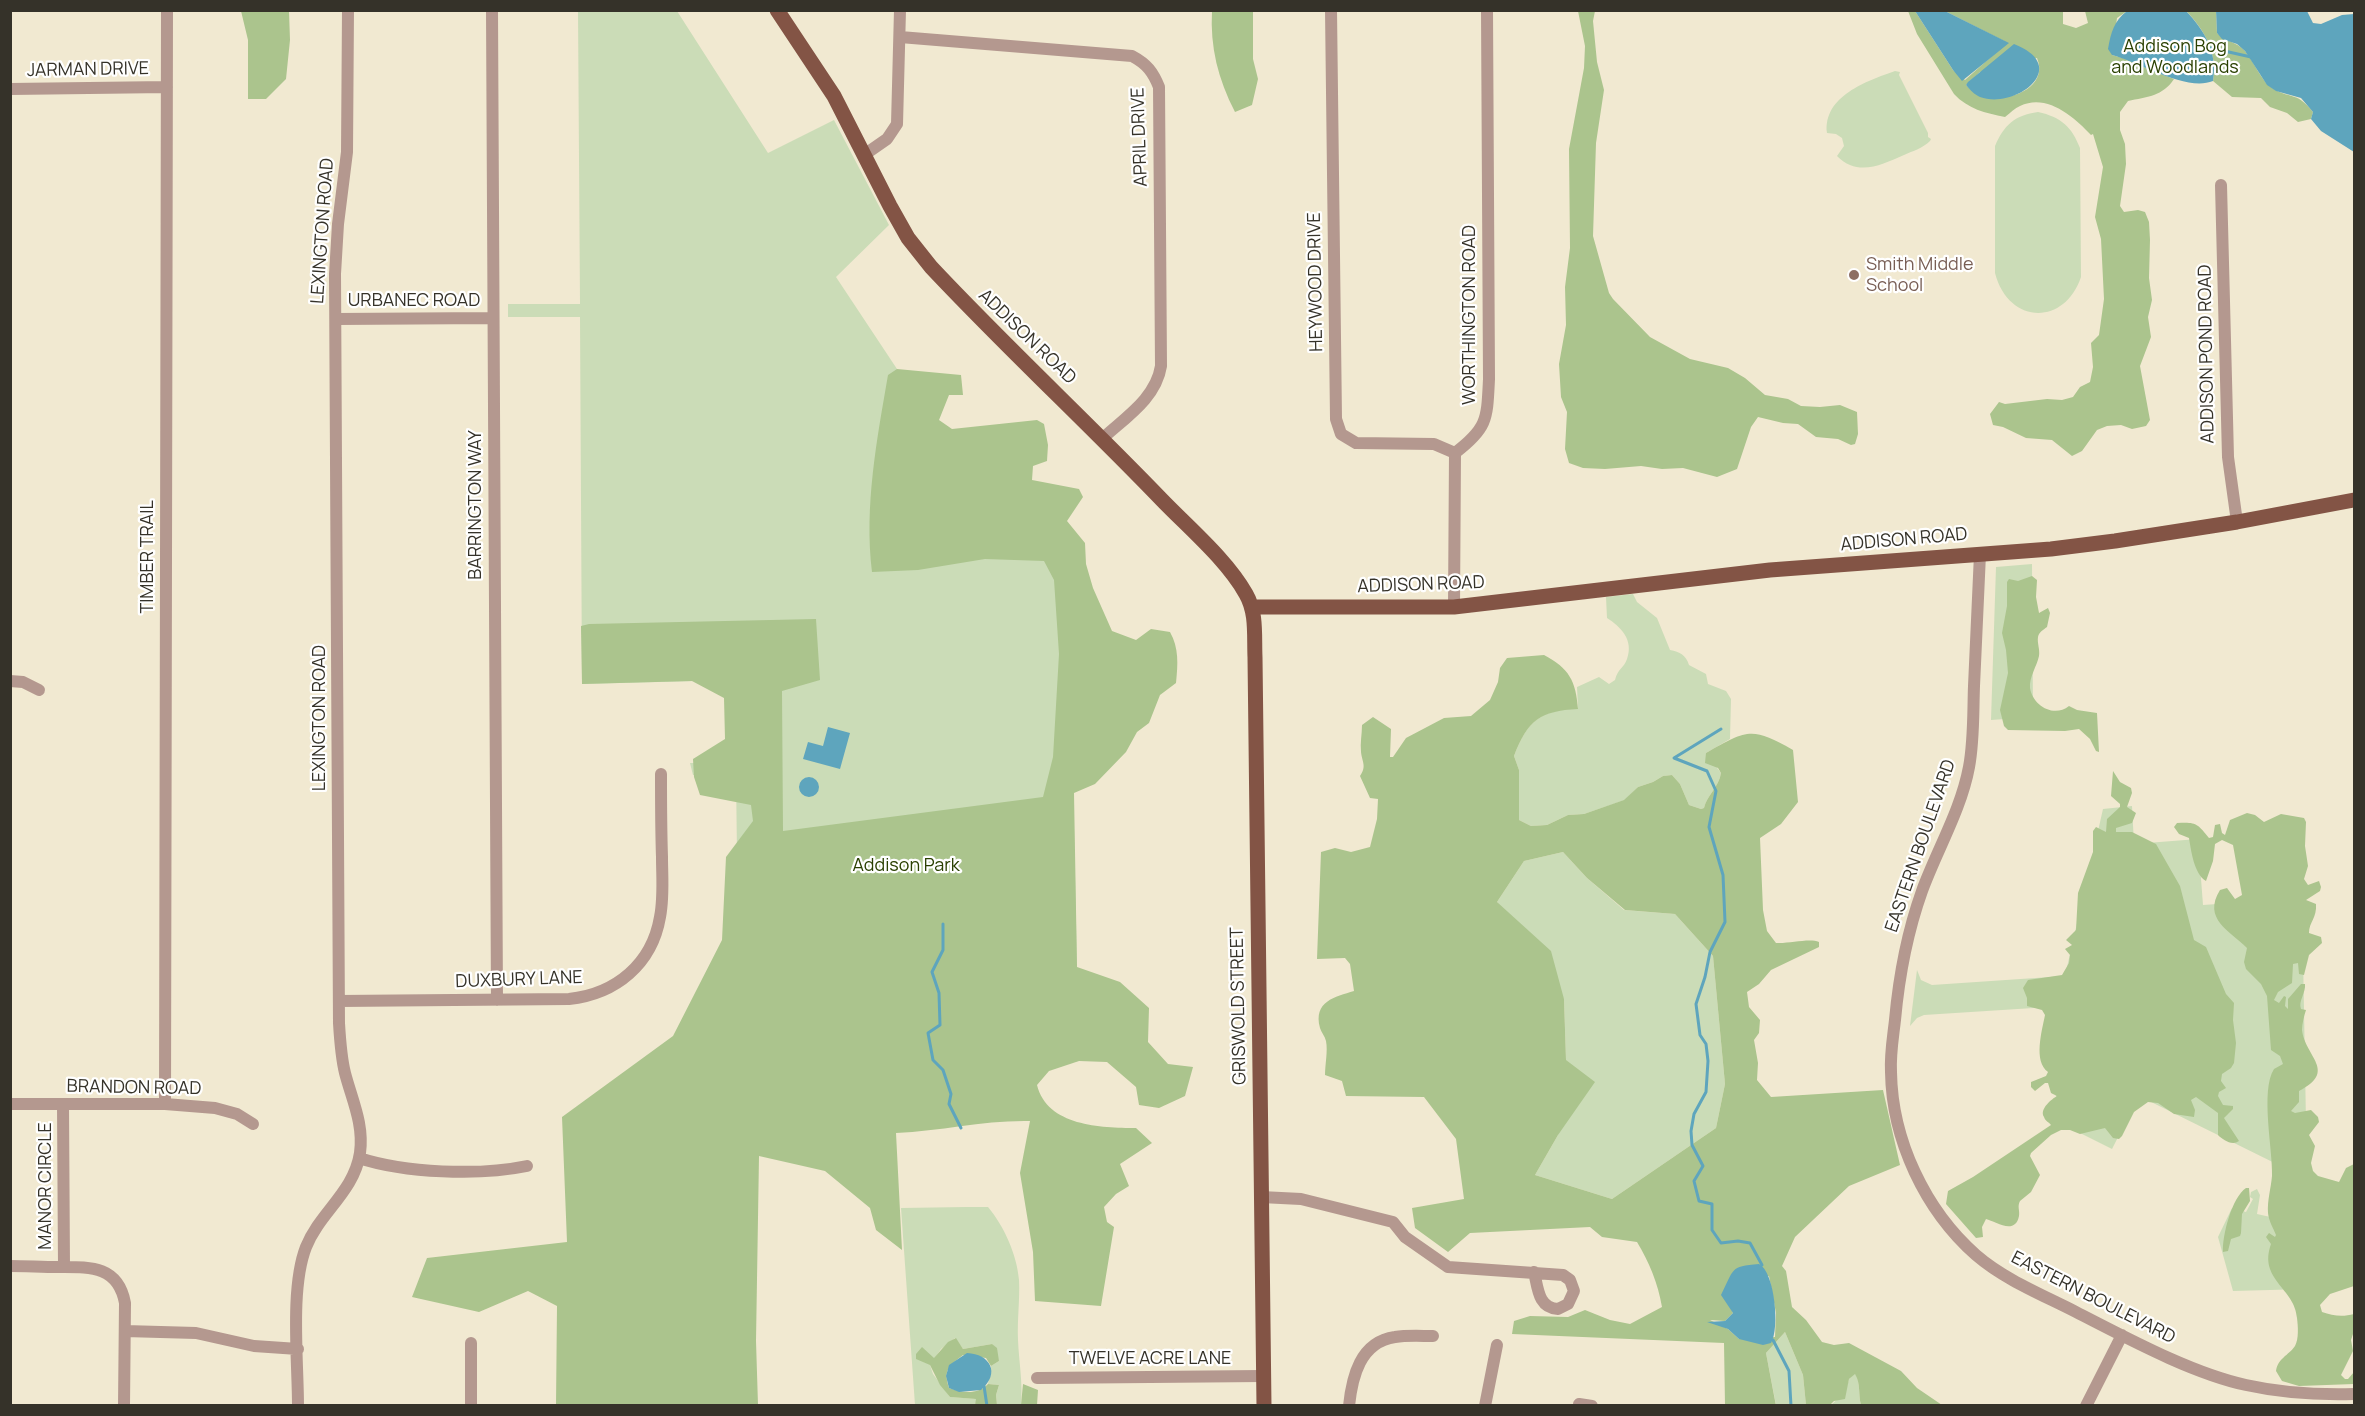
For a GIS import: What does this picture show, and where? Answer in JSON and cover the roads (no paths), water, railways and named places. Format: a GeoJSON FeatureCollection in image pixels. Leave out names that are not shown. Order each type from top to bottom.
{"type":"FeatureCollection","features":[{"type":"Feature","properties":{"kind":"main road","name":"ADDISON ROAD"},"geometry":{"type":"LineString","coordinates":[[777,10],[834,96],[909,238],[931,267],[1103,438],[1230,573],[1252,607],[1454,607],[1770,570],[2115,542],[2355,500]]}},
{"type":"Feature","properties":{"kind":"main road","name":"GRISWOLD STREET"},"geometry":{"type":"LineString","coordinates":[[1252,607],[1264,1406]]}},
{"type":"Feature","properties":{"kind":"street","name":"TIMBER TRAIL"},"geometry":{"type":"LineString","coordinates":[[165,1104],[167,10]]}},
{"type":"Feature","properties":{"kind":"street","name":"LEXINGTON ROAD"},"geometry":{"type":"LineString","coordinates":[[298,1406],[297,1285],[302,1258],[319,1222],[349,1184],[359,1158],[360,1122],[342,1055],[339,1001],[336,249],[347,152],[348,10]]}},
{"type":"Feature","properties":{"kind":"street","name":"BARRINGTON WAY"},"geometry":{"type":"LineString","coordinates":[[492,10],[497,1000]]}},
{"type":"Feature","properties":{"kind":"street"},"geometry":{"type":"LineString","coordinates":[[864,155],[887,139],[897,124],[900,10]]}},
{"type":"Feature","properties":{"kind":"street","name":"HEYWOOD DRIVE"},"geometry":{"type":"LineString","coordinates":[[1331,10],[1336,419],[1341,434],[1356,442],[1434,444],[1455,453]]}},
{"type":"Feature","properties":{"kind":"street","name":"WORTHINGTON ROAD"},"geometry":{"type":"LineString","coordinates":[[1455,453],[1476,437],[1487,414],[1490,379],[1486,10]]}},
{"type":"Feature","properties":{"kind":"street","name":"APRIL DRIVE"},"geometry":{"type":"LineString","coordinates":[[900,38],[1132,56],[1145,63],[1154,74],[1159,87],[1161,366],[1159,379],[1151,394],[1103,438]]}},
{"type":"Feature","properties":{"kind":"street","name":"JARMAN DRIVE"},"geometry":{"type":"LineString","coordinates":[[10,89],[167,87]]}},
{"type":"Feature","properties":{"kind":"street","name":"ADDISON POND ROAD"},"geometry":{"type":"LineString","coordinates":[[2221,185],[2228,457],[2237,522]]}},
{"type":"Feature","properties":{"kind":"street","name":"URBANEC ROAD"},"geometry":{"type":"LineString","coordinates":[[336,319],[493,318]]}},
{"type":"Feature","properties":{"kind":"street"},"geometry":{"type":"LineString","coordinates":[[1454,607],[1455,453]]}},
{"type":"Feature","properties":{"kind":"street","name":"EASTERN BOULEVARD"},"geometry":{"type":"LineString","coordinates":[[1980,554],[1969,768],[1955,812],[1922,891],[1904,954],[1891,1045],[1893,1103],[1903,1146],[1921,1186],[1956,1235],[1977,1256],[2012,1280],[2122,1335],[2206,1372],[2244,1385],[2290,1393],[2355,1394]]}},
{"type":"Feature","properties":{"kind":"street"},"geometry":{"type":"LineString","coordinates":[[10,681],[23,682],[39,690]]}},
{"type":"Feature","properties":{"kind":"street","name":"DUXBURY LANE"},"geometry":{"type":"LineString","coordinates":[[339,1001],[569,999],[592,996],[620,982],[643,959],[657,929],[662,906],[661,774]]}},
{"type":"Feature","properties":{"kind":"street","name":"BRANDON ROAD"},"geometry":{"type":"LineString","coordinates":[[10,1104],[165,1104],[215,1108],[237,1114],[253,1124]]}},
{"type":"Feature","properties":{"kind":"street","name":"MANOR CIRCLE"},"geometry":{"type":"LineString","coordinates":[[63,1105],[64,1267]]}},
{"type":"Feature","properties":{"kind":"street"},"geometry":{"type":"LineString","coordinates":[[359,1158],[387,1166],[421,1170],[497,1170],[527,1166]]}},
{"type":"Feature","properties":{"kind":"street"},"geometry":{"type":"LineString","coordinates":[[1261,1197],[1301,1198],[1393,1222],[1406,1238],[1448,1267],[1534,1272]]}},
{"type":"Feature","properties":{"kind":"street","name":"MANOR CIRCLE"},"geometry":{"type":"LineString","coordinates":[[10,1266],[96,1269],[114,1278],[124,1296],[124,1406]]}},
{"type":"Feature","properties":{"kind":"street"},"geometry":{"type":"LineString","coordinates":[[125,1331],[202,1334],[254,1346],[298,1349]]}},
{"type":"Feature","properties":{"kind":"street"},"geometry":{"type":"LineString","coordinates":[[2086,1406],[2122,1335]]}},
{"type":"Feature","properties":{"kind":"street"},"geometry":{"type":"LineString","coordinates":[[1349,1406],[1354,1372],[1364,1355],[1378,1344],[1393,1337],[1433,1336]]}},
{"type":"Feature","properties":{"kind":"street"},"geometry":{"type":"LineString","coordinates":[[471,1343],[471,1406]]}},
{"type":"Feature","properties":{"kind":"street"},"geometry":{"type":"LineString","coordinates":[[1485,1406],[1497,1345]]}},
{"type":"Feature","properties":{"kind":"street","name":"TWELVE ACRE LANE"},"geometry":{"type":"LineString","coordinates":[[1037,1378],[1262,1376]]}},
{"type":"Feature","properties":{"kind":"street"},"geometry":{"type":"LineString","coordinates":[[1579,1404],[1592,1406]]}},
{"type":"Feature","properties":{"kind":"water"},"geometry":{"type":"Polygon","coordinates":[[[1915,11],[1945,11],[2009,43],[1962,81],[1915,11]]]}},
{"type":"Feature","properties":{"kind":"water"},"geometry":{"type":"Polygon","coordinates":[[[2127,11],[2186,11],[2199,26],[2212,52],[2213,81],[2190,83],[2162,75],[2112,55],[2108,49],[2112,32],[2116,23],[2127,11]]]}},
{"type":"Feature","properties":{"kind":"water"},"geometry":{"type":"Polygon","coordinates":[[[2216,11],[2307,11],[2313,23],[2321,24],[2342,15],[2354,14],[2354,152],[2321,131],[2311,119],[2313,112],[2301,98],[2276,91],[2267,85],[2245,51],[2237,44],[2222,39],[2217,33],[2216,11]]]}},
{"type":"Feature","properties":{"kind":"water"},"geometry":{"type":"Polygon","coordinates":[[[2014,44],[2031,53],[2038,64],[2038,74],[2032,84],[2022,92],[2008,97],[1994,99],[1980,97],[1974,93],[1966,85],[1968,82],[2014,44]]]}},
{"type":"Feature","properties":{"kind":"water"},"geometry":{"type":"Polygon","coordinates":[[[828,727],[850,733],[840,769],[803,759],[808,742],[823,746],[828,727]]]}},
{"type":"Feature","properties":{"kind":"water"},"geometry":{"type":"Polygon","coordinates":[[[809,777],[816,780],[819,787],[816,794],[809,797],[802,794],[799,787],[802,780],[809,777]]]}},
{"type":"Feature","properties":{"kind":"water"},"geometry":{"type":"Polygon","coordinates":[[[1759,1264],[1769,1278],[1775,1314],[1774,1336],[1771,1343],[1763,1345],[1739,1339],[1728,1329],[1707,1322],[1725,1321],[1733,1313],[1721,1295],[1734,1271],[1742,1266],[1759,1264]]]}},
{"type":"Feature","properties":{"kind":"water"},"geometry":{"type":"Polygon","coordinates":[[[967,1353],[975,1354],[987,1361],[991,1371],[990,1377],[981,1390],[959,1392],[949,1388],[946,1376],[949,1365],[967,1353]]]}},
{"type":"Feature","properties":{"kind":"waterway"},"geometry":{"type":"LineString","coordinates":[[2211,48],[2251,57]]}},
{"type":"Feature","properties":{"kind":"waterway"},"geometry":{"type":"LineString","coordinates":[[1721,729],[1674,758],[1707,771],[1716,791],[1709,827],[1723,875],[1725,922],[1710,952],[1696,1004],[1700,1035],[1706,1044],[1708,1061],[1706,1092],[1694,1114],[1691,1131],[1692,1145],[1703,1166],[1694,1181],[1699,1201],[1712,1204],[1712,1230],[1721,1243],[1738,1241],[1750,1243],[1762,1265]]}},
{"type":"Feature","properties":{"kind":"waterway"},"geometry":{"type":"LineString","coordinates":[[943,924],[943,950],[932,972],[939,993],[940,1025],[928,1033],[933,1060],[943,1070],[951,1094],[949,1104],[961,1128]]}},
{"type":"Feature","properties":{"kind":"waterway"},"geometry":{"type":"LineString","coordinates":[[1773,1340],[1789,1371],[1791,1406]]}},
{"type":"Feature","properties":{"kind":"waterway"},"geometry":{"type":"LineString","coordinates":[[984,1386],[987,1406]]}},
{"type":"Feature","properties":{"kind":"place","name":"Smith Middle School"},"geometry":{"type":"Point","coordinates":[1854,275]}},
{"type":"Feature","properties":{"kind":"park label","name":"Addison Bog and Woodlands"},"geometry":{"type":"Point","coordinates":[2175,57]}},
{"type":"Feature","properties":{"kind":"park label","name":"Addison Park"},"geometry":{"type":"Point","coordinates":[906,866]}}]}
